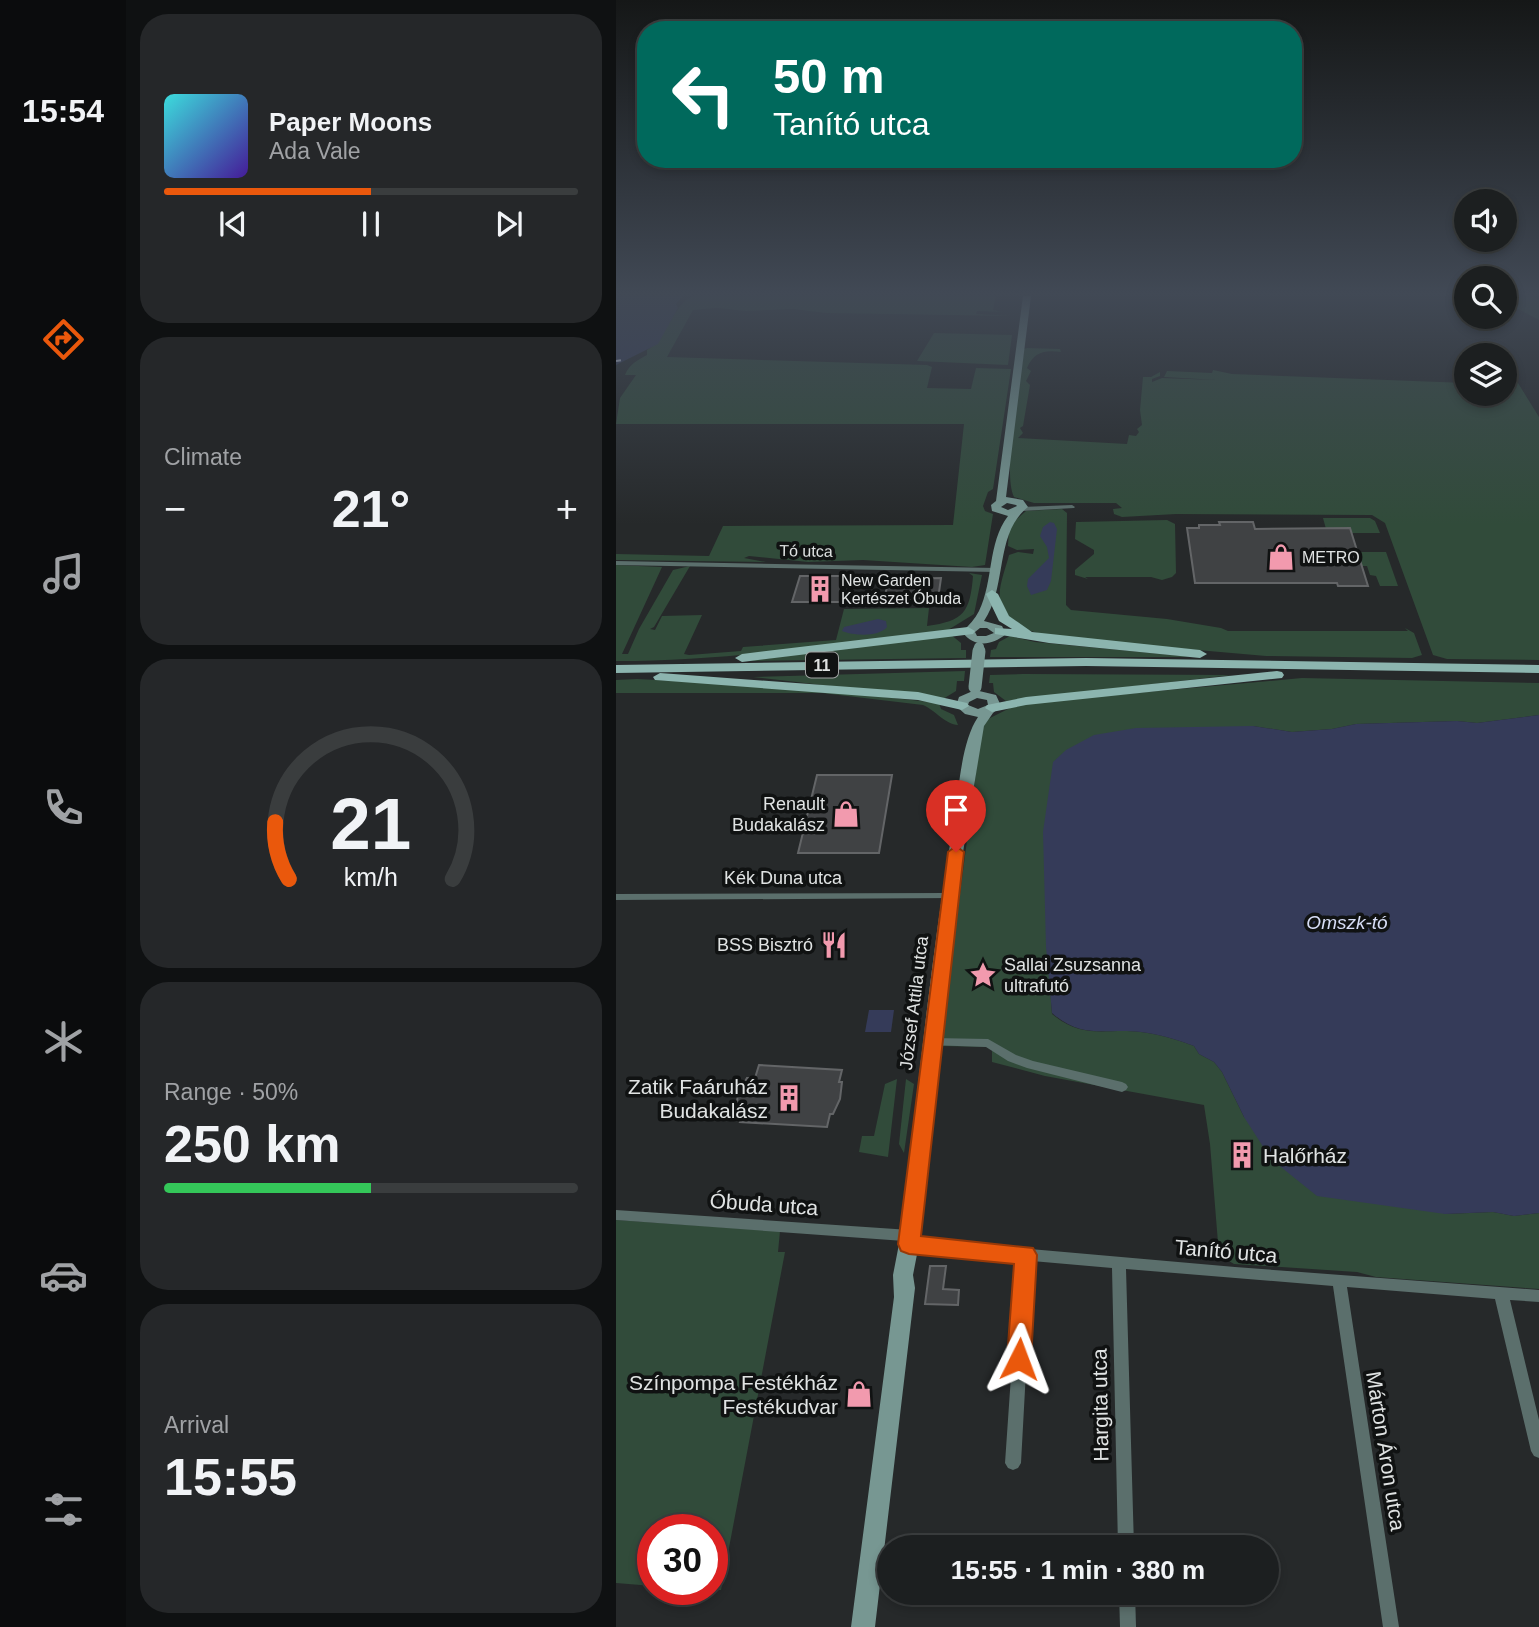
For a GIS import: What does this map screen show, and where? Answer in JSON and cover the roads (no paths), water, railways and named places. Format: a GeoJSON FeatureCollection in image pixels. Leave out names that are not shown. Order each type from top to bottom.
{"type":"FeatureCollection","features":[{"type":"Feature","properties":{"kind":"main road"},"geometry":{"type":"LineString","coordinates":[[992,594],[1004,618],[1019,630],[1049,639]]}},
{"type":"Feature","properties":{"kind":"main road"},"geometry":{"type":"LineString","coordinates":[[647,672],[983,636],[1049,639],[1328,668]]}},
{"type":"Feature","properties":{"kind":"main road","name":"11"},"geometry":{"type":"LineString","coordinates":[[616,675],[647,672],[1278,667],[1539,670]]}},
{"type":"Feature","properties":{"kind":"main road"},"geometry":{"type":"LineString","coordinates":[[647,672],[907,695],[1026,701],[1328,668]]}},
{"type":"Feature","properties":{"kind":"main road","name":"11"},"geometry":{"type":"LineString","coordinates":[[616,669],[647,672]]}},
{"type":"Feature","properties":{"kind":"street"},"geometry":{"type":"LineString","coordinates":[[1002,539],[1001,507],[1019,372]]}},
{"type":"Feature","properties":{"kind":"street"},"geometry":{"type":"LineString","coordinates":[[1006,484],[1019,506]]}},
{"type":"Feature","properties":{"kind":"street"},"geometry":{"type":"LineString","coordinates":[[983,636],[984,615],[992,594],[1002,539],[1007,523],[1019,506]]}},
{"type":"Feature","properties":{"kind":"street"},"geometry":{"type":"LineString","coordinates":[[1001,507],[1072,507]]}},
{"type":"Feature","properties":{"kind":"street","name":"Tó utca"},"geometry":{"type":"LineString","coordinates":[[616,563],[996,570]]}},
{"type":"Feature","properties":{"kind":"street","name":"József Attila utca"},"geometry":{"type":"LineString","coordinates":[[863,1627],[903,1295],[908,1275],[950,896],[978,726],[983,636],[991,618],[992,594]]}},
{"type":"Feature","properties":{"kind":"street","name":"Kék Duna utca"},"geometry":{"type":"LineString","coordinates":[[616,897],[950,896]]}},
{"type":"Feature","properties":{"kind":"street"},"geometry":{"type":"LineString","coordinates":[[933,1042],[988,1043],[1012,1058],[1031,1065],[1122,1087]]}},
{"type":"Feature","properties":{"kind":"street","name":"Óbuda utca"},"geometry":{"type":"LineString","coordinates":[[616,1215],[909,1247]]}},
{"type":"Feature","properties":{"kind":"street","name":"Tanító utca"},"geometry":{"type":"LineString","coordinates":[[909,1247],[1539,1296]]}},
{"type":"Feature","properties":{"kind":"street"},"geometry":{"type":"LineString","coordinates":[[1013,1462],[1026,1255]]}},
{"type":"Feature","properties":{"kind":"street","name":"Hargita utca"},"geometry":{"type":"LineString","coordinates":[[1119,1262],[1126,1535]]}},
{"type":"Feature","properties":{"kind":"street","name":"Márton Áron utca"},"geometry":{"type":"LineString","coordinates":[[1339,1280],[1391,1627]]}},
{"type":"Feature","properties":{"kind":"street"},"geometry":{"type":"LineString","coordinates":[[1501,1293],[1539,1451]]}},
{"type":"Feature","properties":{"kind":"street"},"geometry":{"type":"LineString","coordinates":[[1127,1605],[1128,1627]]}},
{"type":"Feature","properties":{"kind":"water"},"geometry":{"type":"Polygon","coordinates":[[[1050,522],[1054,523],[1057,529],[1051,581],[1047,590],[1031,595],[1027,586],[1028,579],[1049,558],[1047,547],[1040,536],[1043,527],[1050,522]]]}},
{"type":"Feature","properties":{"kind":"water"},"geometry":{"type":"Polygon","coordinates":[[[878,619],[886,621],[887,627],[878,633],[859,635],[842,631],[844,627],[878,619]]]}},
{"type":"Feature","properties":{"kind":"water","name":"Omszk-tó"},"geometry":{"type":"Polygon","coordinates":[[[1539,715],[1539,1213],[1514,1216],[1493,1212],[1445,1214],[1317,1196],[1271,1159],[1244,1117],[1222,1072],[1214,1062],[1199,1054],[1194,1046],[1148,1033],[1084,1030],[1052,1013],[1046,947],[1043,832],[1053,762],[1066,750],[1094,735],[1136,728],[1253,726],[1292,732],[1356,724],[1457,721],[1477,723],[1539,715]]]}},
{"type":"Feature","properties":{"kind":"water"},"geometry":{"type":"Polygon","coordinates":[[[869,1010],[894,1010],[891,1032],[865,1032],[869,1010]]]}},
{"type":"Feature","properties":{"kind":"place","name":"METRO"},"geometry":{"type":"Point","coordinates":[1281,557]}},
{"type":"Feature","properties":{"kind":"place","name":"New Garden Kertészet Óbuda"},"geometry":{"type":"Point","coordinates":[820,589]}},
{"type":"Feature","properties":{"kind":"place","name":"Renault Budakalász"},"geometry":{"type":"Point","coordinates":[846,814]}},
{"type":"Feature","properties":{"kind":"place","name":"BSS Bisztró"},"geometry":{"type":"Point","coordinates":[834,945]}},
{"type":"Feature","properties":{"kind":"place","name":"Sallai Zsuzsanna ultrafutó"},"geometry":{"type":"Point","coordinates":[983,975]}},
{"type":"Feature","properties":{"kind":"place","name":"Zatik Faáruház Budakalász"},"geometry":{"type":"Point","coordinates":[789,1098]}},
{"type":"Feature","properties":{"kind":"place","name":"Halőrház"},"geometry":{"type":"Point","coordinates":[1242,1155]}},
{"type":"Feature","properties":{"kind":"place","name":"Színpompa Festékház Festékudvar"},"geometry":{"type":"Point","coordinates":[859,1394]}}]}
